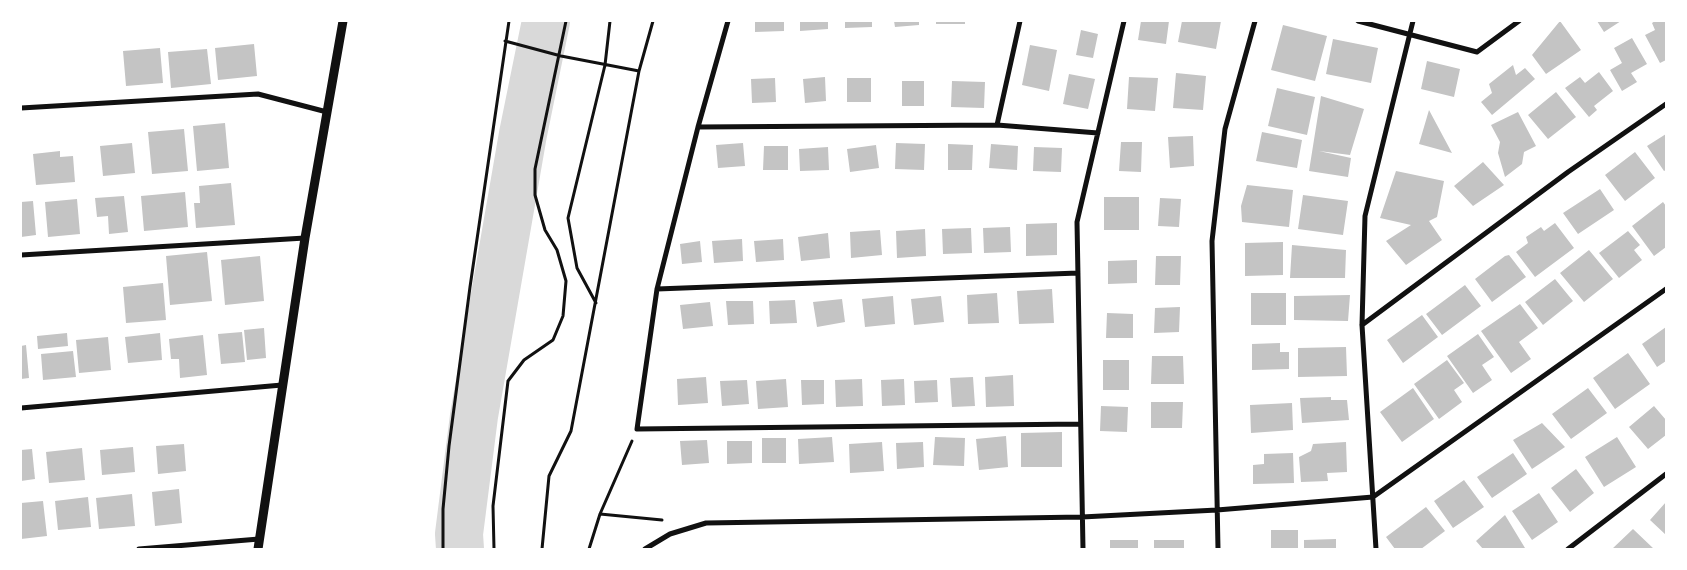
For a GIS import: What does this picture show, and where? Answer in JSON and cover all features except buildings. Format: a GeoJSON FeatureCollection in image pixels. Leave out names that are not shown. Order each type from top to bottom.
{"type":"FeatureCollection","features":[{"type":"Feature","properties":{"kind":"street"},"geometry":{"type":"LineString","coordinates":[[139,549],[258,544],[305,238],[344,21]]}},
{"type":"Feature","properties":{"kind":"street"},"geometry":{"type":"LineString","coordinates":[[728,21],[698,127],[657,289],[637,429],[1080,424]]}},
{"type":"Feature","properties":{"kind":"street"},"geometry":{"type":"LineString","coordinates":[[997,125],[1020,21]]}},
{"type":"Feature","properties":{"kind":"street"},"geometry":{"type":"LineString","coordinates":[[1082,549],[1077,222],[1124,21]]}},
{"type":"Feature","properties":{"kind":"street"},"geometry":{"type":"LineString","coordinates":[[1218,549],[1212,241],[1225,129],[1255,21]]}},
{"type":"Feature","properties":{"kind":"street"},"geometry":{"type":"LineString","coordinates":[[1358,21],[1476,52],[1519,21]]}},
{"type":"Feature","properties":{"kind":"street"},"geometry":{"type":"LineString","coordinates":[[1376,549],[1362,325],[1365,216],[1413,21]]}},
{"type":"Feature","properties":{"kind":"street"},"geometry":{"type":"LineString","coordinates":[[21,108],[258,94],[327,112]]}},
{"type":"Feature","properties":{"kind":"street"},"geometry":{"type":"LineString","coordinates":[[1362,325],[1568,172],[1666,104]]}},
{"type":"Feature","properties":{"kind":"street"},"geometry":{"type":"LineString","coordinates":[[698,127],[997,125],[1098,133]]}},
{"type":"Feature","properties":{"kind":"street"},"geometry":{"type":"LineString","coordinates":[[21,255],[305,238]]}},
{"type":"Feature","properties":{"kind":"street"},"geometry":{"type":"LineString","coordinates":[[657,289],[1078,272]]}},
{"type":"Feature","properties":{"kind":"street"},"geometry":{"type":"LineString","coordinates":[[645,549],[670,534],[706,523],[1082,517],[1217,510],[1373,497],[1666,289]]}},
{"type":"Feature","properties":{"kind":"street"},"geometry":{"type":"LineString","coordinates":[[21,408],[282,385]]}},
{"type":"Feature","properties":{"kind":"street"},"geometry":{"type":"LineString","coordinates":[[1568,549],[1666,474]]}},
{"type":"Feature","properties":{"kind":"path"},"geometry":{"type":"LineString","coordinates":[[443,549],[443,508],[450,437],[509,21]]}},
{"type":"Feature","properties":{"kind":"path"},"geometry":{"type":"LineString","coordinates":[[494,549],[493,506],[508,381],[524,360],[553,340],[563,316],[566,281],[557,250],[545,230],[535,195],[535,169],[566,21]]}},
{"type":"Feature","properties":{"kind":"path"},"geometry":{"type":"LineString","coordinates":[[596,304],[576,268],[568,218],[606,64],[610,21]]}},
{"type":"Feature","properties":{"kind":"path"},"geometry":{"type":"LineString","coordinates":[[542,549],[548,476],[571,431],[639,71],[654,21]]}},
{"type":"Feature","properties":{"kind":"path"},"geometry":{"type":"LineString","coordinates":[[505,41],[561,56],[639,71]]}},
{"type":"Feature","properties":{"kind":"path"},"geometry":{"type":"LineString","coordinates":[[589,549],[600,514],[637,429]]}},
{"type":"Feature","properties":{"kind":"path"},"geometry":{"type":"LineString","coordinates":[[600,514],[668,520]]}},
{"type":"Feature","properties":{"kind":"waterway"},"geometry":{"type":"LineString","coordinates":[[460,549],[459,534],[474,416],[523,134],[546,21]]}}]}
